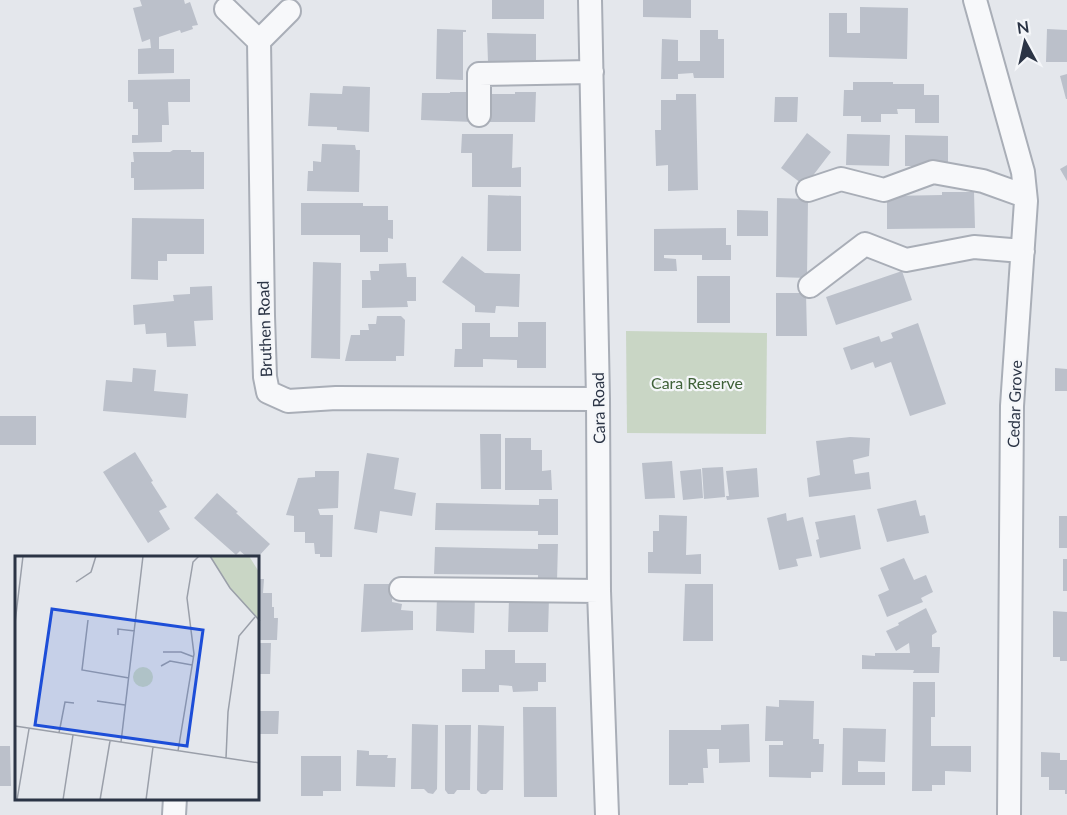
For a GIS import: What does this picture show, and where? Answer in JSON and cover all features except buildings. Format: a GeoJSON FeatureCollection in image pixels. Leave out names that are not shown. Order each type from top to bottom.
{"type":"FeatureCollection","features":[{"type":"Feature","properties":{"kind":"street","name":"Cara Road"},"geometry":{"type":"LineString","coordinates":[[590,0],[598,399],[599,591],[607,815]]}},
{"type":"Feature","properties":{"kind":"street","name":"Cedar Grove"},"geometry":{"type":"LineString","coordinates":[[975,0],[1023,172],[1025,196],[1012,406],[1009,815]]}},
{"type":"Feature","properties":{"kind":"street"},"geometry":{"type":"LineString","coordinates":[[226,9],[259,41],[289,11]]}},
{"type":"Feature","properties":{"kind":"street","name":"Bruthen Road"},"geometry":{"type":"LineString","coordinates":[[259,41],[263,316],[265,377],[268,392],[288,401],[598,399]]}},
{"type":"Feature","properties":{"kind":"street"},"geometry":{"type":"LineString","coordinates":[[479,115],[479,74],[592,72]]}},
{"type":"Feature","properties":{"kind":"street"},"geometry":{"type":"LineString","coordinates":[[808,190],[841,179],[884,190],[933,172],[983,181],[1025,196]]}},
{"type":"Feature","properties":{"kind":"street"},"geometry":{"type":"LineString","coordinates":[[810,286],[865,244],[906,260],[974,247],[1023,251]]}},
{"type":"Feature","properties":{"kind":"street"},"geometry":{"type":"LineString","coordinates":[[401,589],[599,591]]}},
{"type":"Feature","properties":{"kind":"street"},"geometry":{"type":"LineString","coordinates":[[174,815],[175,800]]}},
{"type":"Feature","properties":{"kind":"green space","name":"Cara Reserve"},"geometry":{"type":"Polygon","coordinates":[[[626,331],[767,333],[766,434],[627,433],[626,331]]]}}]}
